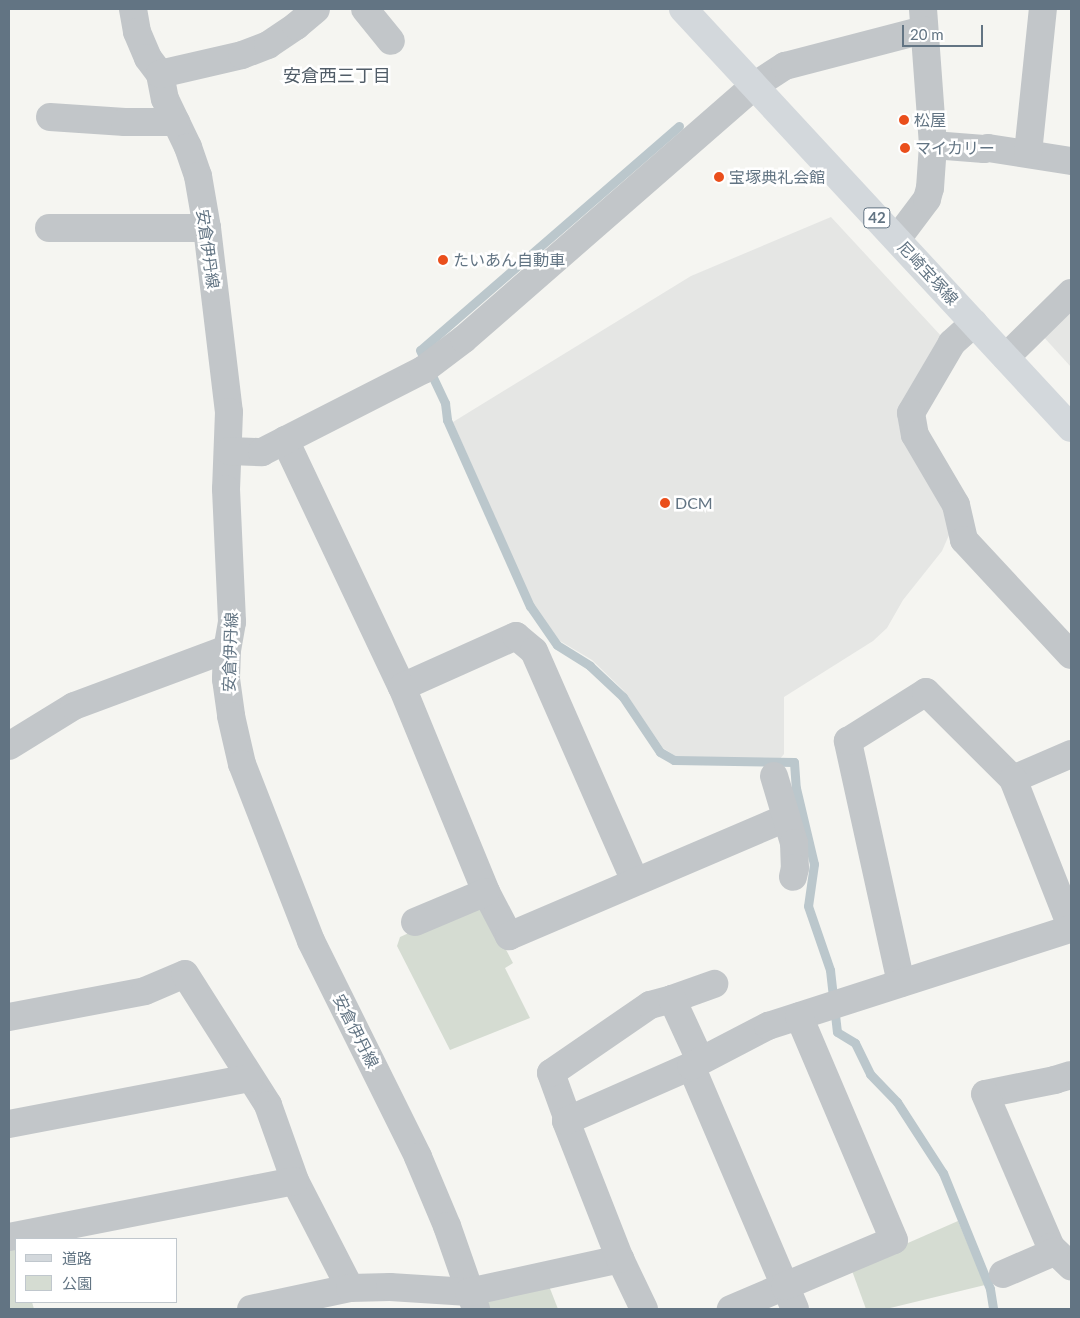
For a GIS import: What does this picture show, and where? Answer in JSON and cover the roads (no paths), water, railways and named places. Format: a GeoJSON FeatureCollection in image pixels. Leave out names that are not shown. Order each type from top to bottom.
{"type":"FeatureCollection","features":[{"type":"Feature","properties":{"kind":"main road","name":"尼崎宝塚線"},"geometry":{"type":"LineString","coordinates":[[683,9],[1071,428]]}},
{"type":"Feature","properties":{"kind":"street","name":"安倉伊丹線"},"geometry":{"type":"LineString","coordinates":[[133,9],[137,32],[148,58],[160,74],[165,99],[198,176],[207,228],[229,412],[229,451],[226,489],[232,622],[227,649],[226,678],[231,716],[242,764],[262,821],[311,942],[418,1157],[447,1226],[473,1301]]}},
{"type":"Feature","properties":{"kind":"street"},"geometry":{"type":"LineString","coordinates":[[160,74],[242,55],[268,45],[296,26],[316,9]]}},
{"type":"Feature","properties":{"kind":"street"},"geometry":{"type":"LineString","coordinates":[[365,9],[391,41]]}},
{"type":"Feature","properties":{"kind":"street"},"geometry":{"type":"LineString","coordinates":[[1028,153],[1043,9]]}},
{"type":"Feature","properties":{"kind":"street"},"geometry":{"type":"LineString","coordinates":[[229,451],[262,452],[423,370],[457,344],[754,86],[785,66],[923,20],[933,145],[930,188],[927,199],[897,239]]}},
{"type":"Feature","properties":{"kind":"street"},"geometry":{"type":"LineString","coordinates":[[50,117],[125,122],[176,122]]}},
{"type":"Feature","properties":{"kind":"street"},"geometry":{"type":"LineString","coordinates":[[933,145],[984,150],[988,148],[1071,161]]}},
{"type":"Feature","properties":{"kind":"street"},"geometry":{"type":"LineString","coordinates":[[49,228],[207,228]]}},
{"type":"Feature","properties":{"kind":"street"},"geometry":{"type":"LineString","coordinates":[[1006,357],[1071,293]]}},
{"type":"Feature","properties":{"kind":"street"},"geometry":{"type":"LineString","coordinates":[[974,323],[952,343],[912,413],[915,436],[956,505],[964,540],[1071,655]]}},
{"type":"Feature","properties":{"kind":"street"},"geometry":{"type":"LineString","coordinates":[[285,440],[402,687],[486,892],[509,936],[785,818]]}},
{"type":"Feature","properties":{"kind":"street"},"geometry":{"type":"LineString","coordinates":[[402,687],[516,636],[534,651],[635,881]]}},
{"type":"Feature","properties":{"kind":"street"},"geometry":{"type":"LineString","coordinates":[[9,746],[74,706],[227,649]]}},
{"type":"Feature","properties":{"kind":"street"},"geometry":{"type":"LineString","coordinates":[[568,1120],[696,1063],[768,1026],[901,983],[1071,927],[1013,779],[926,692],[848,741],[901,983]]}},
{"type":"Feature","properties":{"kind":"street"},"geometry":{"type":"LineString","coordinates":[[1013,779],[1071,754]]}},
{"type":"Feature","properties":{"kind":"street"},"geometry":{"type":"LineString","coordinates":[[774,776],[794,843],[795,868],[793,876]]}},
{"type":"Feature","properties":{"kind":"street"},"geometry":{"type":"LineString","coordinates":[[416,922],[486,892]]}},
{"type":"Feature","properties":{"kind":"street"},"geometry":{"type":"LineString","coordinates":[[9,1017],[145,991],[185,974],[268,1105],[295,1182],[350,1288]]}},
{"type":"Feature","properties":{"kind":"street"},"geometry":{"type":"LineString","coordinates":[[644,1309],[620,1260],[566,1122],[568,1120],[550,1073],[650,1005],[714,984]]}},
{"type":"Feature","properties":{"kind":"street"},"geometry":{"type":"LineString","coordinates":[[672,999],[790,1298]]}},
{"type":"Feature","properties":{"kind":"street"},"geometry":{"type":"LineString","coordinates":[[731,1309],[790,1298],[894,1240],[799,1016]]}},
{"type":"Feature","properties":{"kind":"street"},"geometry":{"type":"LineString","coordinates":[[1003,1274],[1064,1256],[976,1094],[1055,1080],[1071,1075]]}},
{"type":"Feature","properties":{"kind":"street"},"geometry":{"type":"LineString","coordinates":[[9,1124],[250,1078]]}},
{"type":"Feature","properties":{"kind":"street"},"geometry":{"type":"LineString","coordinates":[[9,1237],[295,1182]]}},
{"type":"Feature","properties":{"kind":"street"},"geometry":{"type":"LineString","coordinates":[[251,1309],[350,1288],[387,1298],[473,1301],[620,1260]]}},
{"type":"Feature","properties":{"kind":"waterway"},"geometry":{"type":"LineString","coordinates":[[679,126],[420,350],[445,403],[447,420],[530,606],[557,645],[590,666],[623,697],[660,752],[674,760],[794,762],[796,788],[814,864],[808,906],[830,970],[837,1032],[855,1043],[870,1074],[897,1102],[943,1173],[990,1289],[993,1309]]}},
{"type":"Feature","properties":{"kind":"place","name":"松屋"},"geometry":{"type":"Point","coordinates":[904,120]}},
{"type":"Feature","properties":{"kind":"place","name":"マイカリー"},"geometry":{"type":"Point","coordinates":[905,148]}},
{"type":"Feature","properties":{"kind":"place","name":"宝塚典礼会館"},"geometry":{"type":"Point","coordinates":[719,177]}},
{"type":"Feature","properties":{"kind":"place","name":"たいあん自動車"},"geometry":{"type":"Point","coordinates":[443,260]}},
{"type":"Feature","properties":{"kind":"place","name":"DCM"},"geometry":{"type":"Point","coordinates":[665,503]}},
{"type":"Feature","properties":{"kind":"district","name":"安倉西三丁目"},"geometry":{"type":"Point","coordinates":[337,75]}}]}
